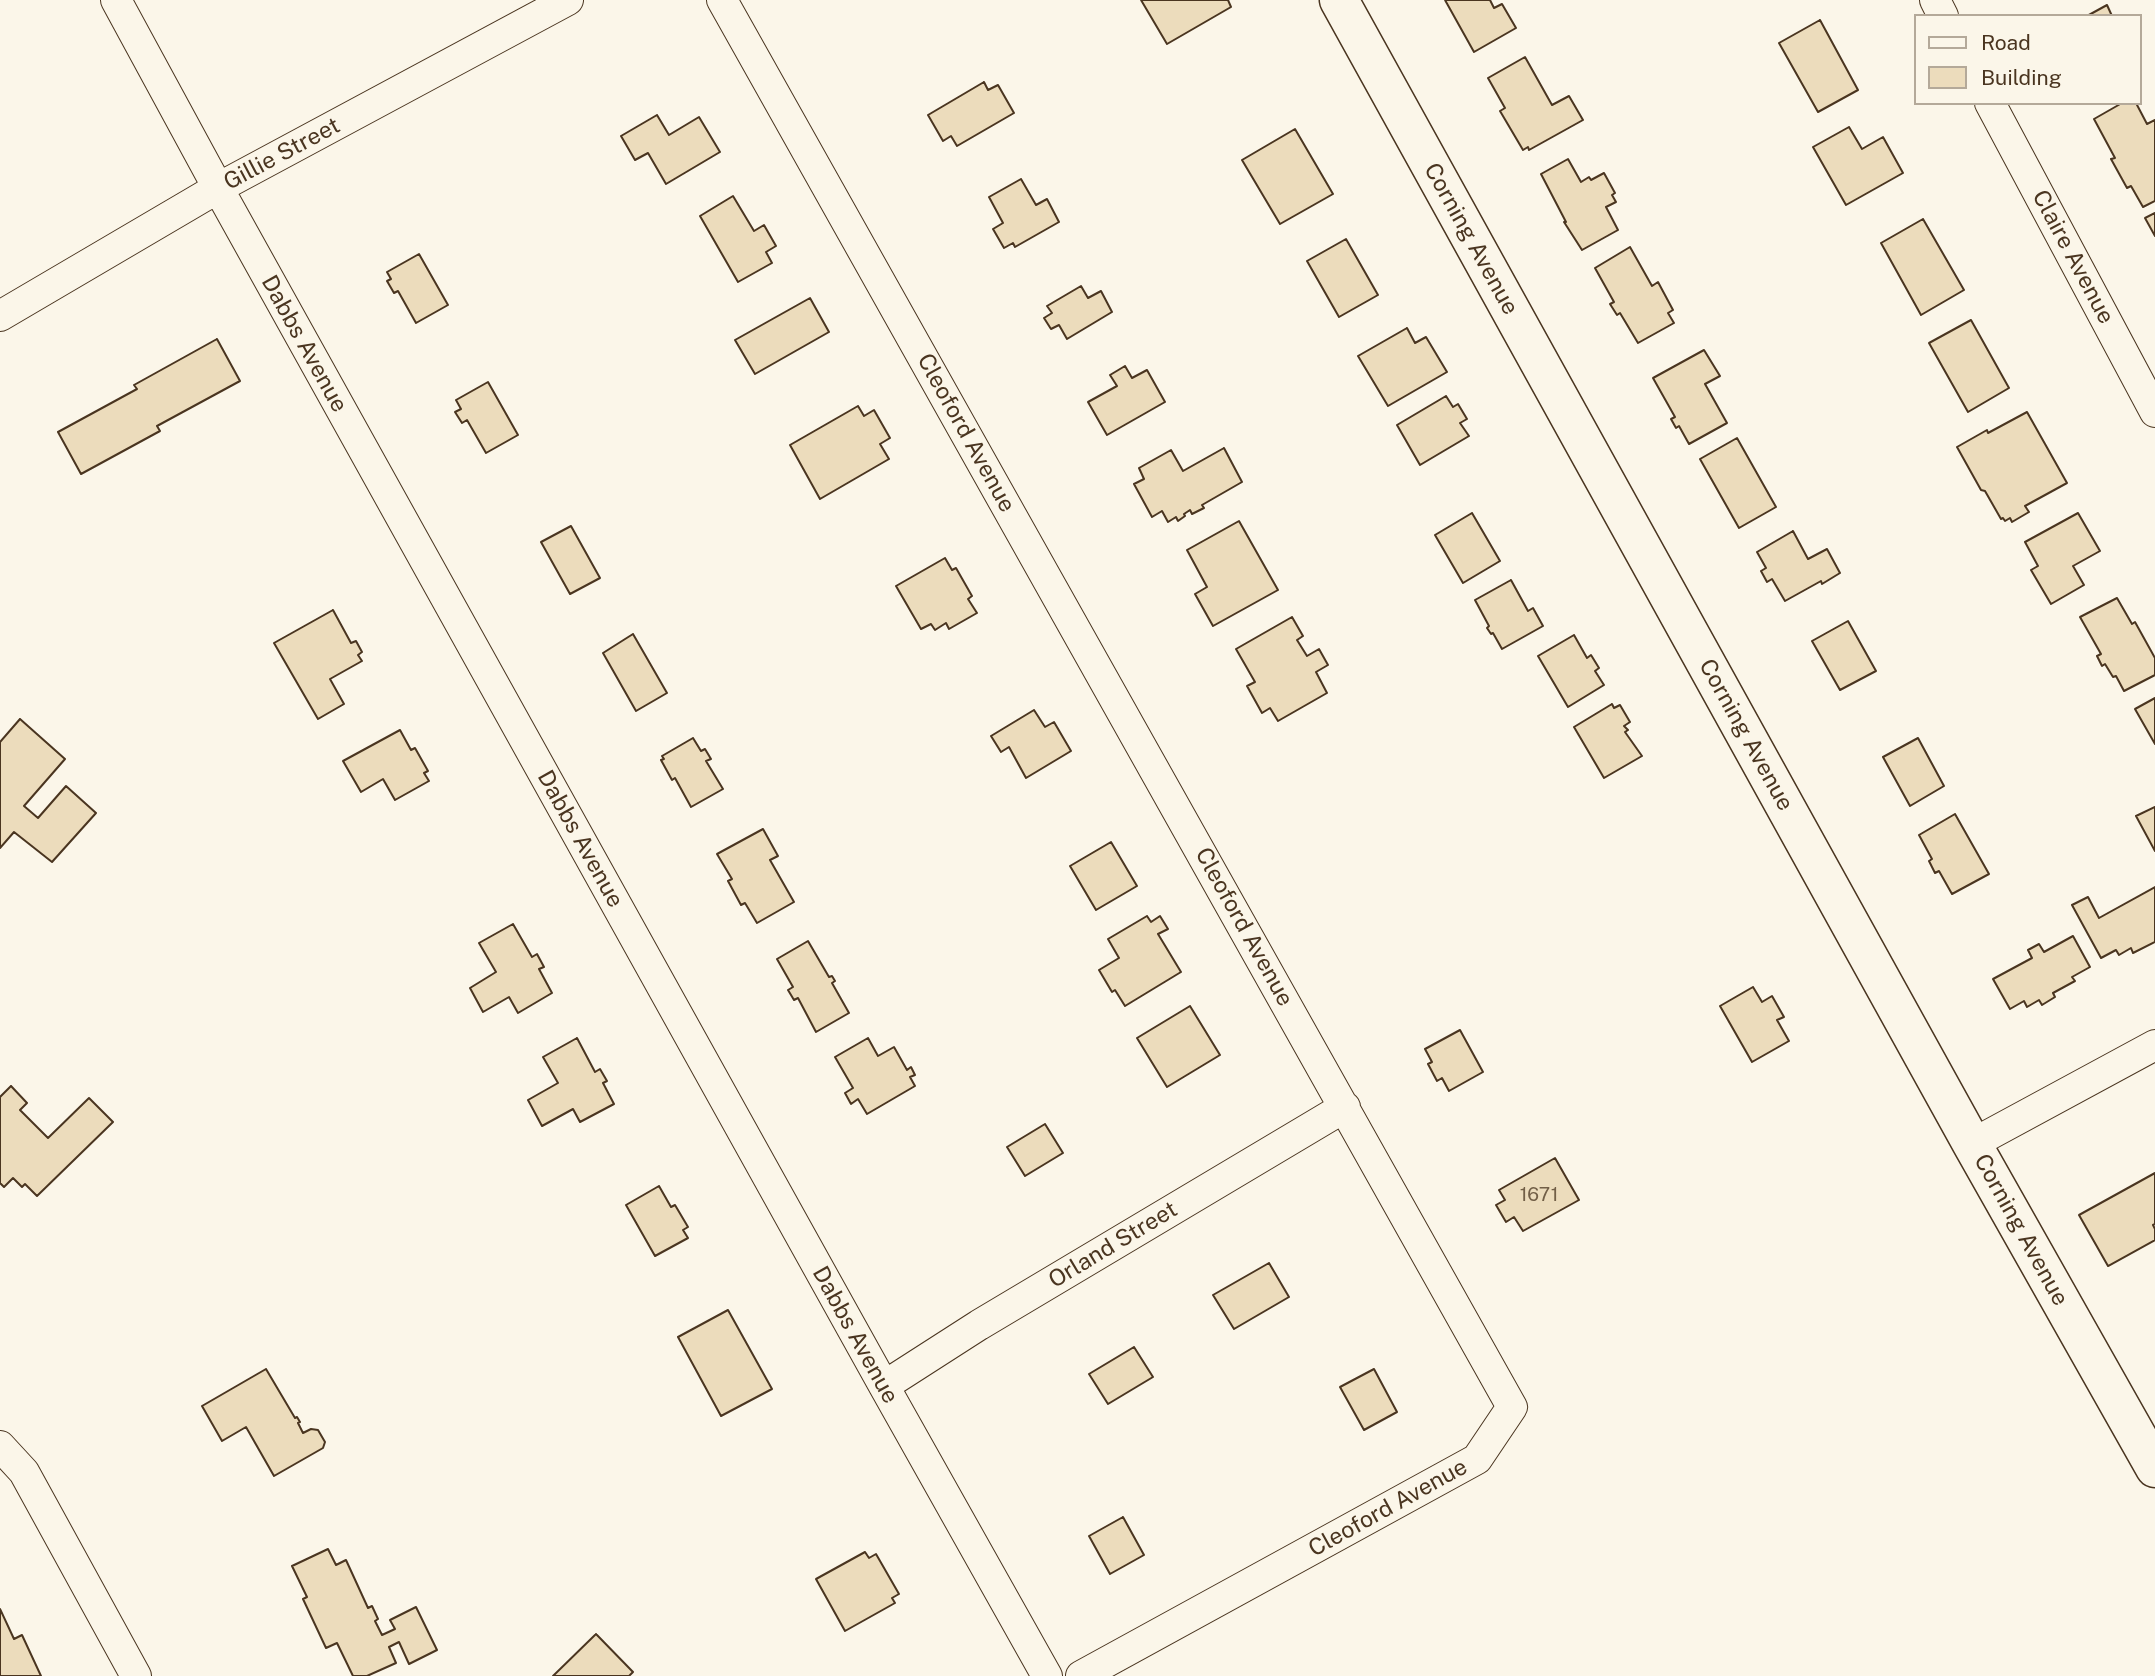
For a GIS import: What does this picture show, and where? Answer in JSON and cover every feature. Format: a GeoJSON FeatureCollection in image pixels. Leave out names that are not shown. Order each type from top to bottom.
{"type":"FeatureCollection","features":[{"type":"Feature","properties":{"kind":"street","name":"Dabbs Avenue"},"geometry":{"type":"LineString","coordinates":[[117,0],[218,188],[1047,1676]]}},
{"type":"Feature","properties":{"kind":"street","name":"Gillie Street"},"geometry":{"type":"LineString","coordinates":[[0,316],[218,188],[568,0]]}},
{"type":"Feature","properties":{"kind":"street","name":"Cleoford Avenue"},"geometry":{"type":"LineString","coordinates":[[723,0],[1512,1407],[1477,1459],[1081,1676]]}},
{"type":"Feature","properties":{"kind":"street","name":"Corning Avenue"},"geometry":{"type":"LineString","coordinates":[[1339,0],[1972,1144],[2155,1468]]}},
{"type":"Feature","properties":{"kind":"street","name":"Claire Avenue"},"geometry":{"type":"LineString","coordinates":[[1991,105],[2155,412]]}},
{"type":"Feature","properties":{"kind":"street"},"geometry":{"type":"LineString","coordinates":[[1972,1144],[2155,1045]]}},
{"type":"Feature","properties":{"kind":"street","name":"Orland Street"},"geometry":{"type":"LineString","coordinates":[[884,1387],[979,1325],[1345,1107]]}},
{"type":"Feature","properties":{"kind":"street"},"geometry":{"type":"LineString","coordinates":[[0,1446],[24,1472],[136,1676]]}},
{"type":"Feature","properties":{"kind":"building"},"geometry":{"type":"Polygon","coordinates":[[[1141,0],[1228,0],[1231,7],[1167,44],[1141,0]]]}},
{"type":"Feature","properties":{"kind":"building"},"geometry":{"type":"Polygon","coordinates":[[[1445,0],[1490,0],[1494,8],[1502,4],[1516,28],[1474,52],[1445,0]]]}},
{"type":"Feature","properties":{"kind":"building"},"geometry":{"type":"Polygon","coordinates":[[[2107,5],[2111,14],[2091,14],[2107,5]]]}},
{"type":"Feature","properties":{"kind":"building"},"geometry":{"type":"Polygon","coordinates":[[[1820,20],[1858,90],[1818,112],[1779,43],[1820,20]]]}},
{"type":"Feature","properties":{"kind":"building"},"geometry":{"type":"Polygon","coordinates":[[[1525,57],[1552,105],[1569,96],[1583,120],[1529,150],[1528,147],[1523,150],[1500,111],[1505,108],[1488,78],[1525,57]]]}},
{"type":"Feature","properties":{"kind":"building"},"geometry":{"type":"Polygon","coordinates":[[[984,82],[988,90],[998,85],[1014,113],[957,146],[951,136],[943,141],[928,115],[984,82]]]}},
{"type":"Feature","properties":{"kind":"building"},"geometry":{"type":"Polygon","coordinates":[[[2118,105],[2137,105],[2147,124],[2155,120],[2155,201],[2143,207],[2131,186],[2127,188],[2111,159],[2115,158],[2094,119],[2118,105]]]}},
{"type":"Feature","properties":{"kind":"building"},"geometry":{"type":"Polygon","coordinates":[[[657,115],[669,135],[699,117],[720,152],[666,184],[648,153],[635,160],[621,136],[657,115]]]}},
{"type":"Feature","properties":{"kind":"building"},"geometry":{"type":"Polygon","coordinates":[[[1849,127],[1862,149],[1883,137],[1903,173],[1846,205],[1813,147],[1849,127]]]}},
{"type":"Feature","properties":{"kind":"building"},"geometry":{"type":"Polygon","coordinates":[[[1295,129],[1333,194],[1280,224],[1242,160],[1295,129]]]}},
{"type":"Feature","properties":{"kind":"building"},"geometry":{"type":"Polygon","coordinates":[[[1568,159],[1581,182],[1604,173],[1615,193],[1612,195],[1616,202],[1606,207],[1618,230],[1582,250],[1564,222],[1541,174],[1568,159]]]}},
{"type":"Feature","properties":{"kind":"building"},"geometry":{"type":"Polygon","coordinates":[[[1021,179],[1036,205],[1047,199],[1059,222],[1015,247],[1013,243],[1004,248],[993,229],[1003,223],[989,197],[1021,179]]]}},
{"type":"Feature","properties":{"kind":"building"},"geometry":{"type":"Polygon","coordinates":[[[733,196],[754,231],[764,225],[776,246],[766,252],[772,263],[738,282],[700,216],[733,196]]]}},
{"type":"Feature","properties":{"kind":"building"},"geometry":{"type":"Polygon","coordinates":[[[2155,213],[2155,236],[2145,218],[2155,213]]]}},
{"type":"Feature","properties":{"kind":"building"},"geometry":{"type":"Polygon","coordinates":[[[1923,219],[1964,290],[1921,315],[1881,243],[1923,219]]]}},
{"type":"Feature","properties":{"kind":"building"},"geometry":{"type":"Polygon","coordinates":[[[1346,239],[1378,295],[1339,317],[1307,261],[1346,239]]]}},
{"type":"Feature","properties":{"kind":"building"},"geometry":{"type":"Polygon","coordinates":[[[1630,247],[1652,286],[1658,282],[1673,310],[1668,313],[1674,323],[1638,343],[1620,313],[1617,315],[1610,304],[1614,302],[1595,268],[1630,247]]]}},
{"type":"Feature","properties":{"kind":"building"},"geometry":{"type":"Polygon","coordinates":[[[419,254],[448,305],[416,323],[398,291],[394,293],[387,281],[391,279],[387,272],[419,254]]]}},
{"type":"Feature","properties":{"kind":"building"},"geometry":{"type":"Polygon","coordinates":[[[1081,286],[1088,298],[1101,291],[1112,312],[1067,339],[1059,325],[1051,329],[1044,318],[1052,313],[1047,306],[1081,286]]]}},
{"type":"Feature","properties":{"kind":"building"},"geometry":{"type":"Polygon","coordinates":[[[810,298],[829,332],[755,374],[735,340],[810,298]]]}},
{"type":"Feature","properties":{"kind":"building"},"geometry":{"type":"Polygon","coordinates":[[[1971,320],[2009,388],[1968,412],[1929,343],[1971,320]]]}},
{"type":"Feature","properties":{"kind":"building"},"geometry":{"type":"Polygon","coordinates":[[[1407,328],[1415,343],[1426,337],[1447,372],[1388,406],[1358,356],[1407,328]]]}},
{"type":"Feature","properties":{"kind":"building"},"geometry":{"type":"Polygon","coordinates":[[[217,339],[240,381],[157,426],[160,431],[81,474],[58,432],[137,389],[134,385],[217,339]]]}},
{"type":"Feature","properties":{"kind":"building"},"geometry":{"type":"Polygon","coordinates":[[[1704,350],[1720,376],[1705,384],[1727,423],[1689,444],[1679,426],[1676,428],[1671,419],[1675,417],[1653,378],[1704,350]]]}},
{"type":"Feature","properties":{"kind":"building"},"geometry":{"type":"Polygon","coordinates":[[[1125,366],[1132,378],[1147,370],[1165,402],[1107,435],[1088,402],[1117,386],[1110,375],[1125,366]]]}},
{"type":"Feature","properties":{"kind":"building"},"geometry":{"type":"Polygon","coordinates":[[[488,382],[518,435],[486,453],[467,420],[462,423],[455,412],[461,409],[456,400],[488,382]]]}},
{"type":"Feature","properties":{"kind":"building"},"geometry":{"type":"Polygon","coordinates":[[[1446,396],[1453,407],[1458,404],[1467,419],[1460,423],[1469,436],[1420,465],[1397,425],[1446,396]]]}},
{"type":"Feature","properties":{"kind":"building"},"geometry":{"type":"Polygon","coordinates":[[[858,406],[864,416],[874,410],[890,438],[880,444],[889,459],[820,499],[790,445],[858,406]]]}},
{"type":"Feature","properties":{"kind":"building"},"geometry":{"type":"Polygon","coordinates":[[[2027,412],[2067,483],[2025,506],[2029,512],[2012,522],[2010,518],[2005,521],[2001,519],[1985,491],[1981,490],[1957,447],[2027,412]]]}},
{"type":"Feature","properties":{"kind":"building"},"geometry":{"type":"Polygon","coordinates":[[[1737,438],[1776,507],[1739,528],[1700,459],[1737,438]]]}},
{"type":"Feature","properties":{"kind":"building"},"geometry":{"type":"Polygon","coordinates":[[[1224,448],[1242,482],[1202,505],[1204,508],[1192,514],[1190,510],[1178,521],[1176,517],[1168,522],[1162,511],[1152,517],[1134,484],[1144,479],[1139,468],[1171,450],[1183,471],[1224,448]]]}},
{"type":"Feature","properties":{"kind":"building"},"geometry":{"type":"Polygon","coordinates":[[[1472,513],[1500,561],[1463,583],[1435,535],[1472,513]]]}},
{"type":"Feature","properties":{"kind":"building"},"geometry":{"type":"Polygon","coordinates":[[[2078,513],[2100,551],[2073,566],[2084,585],[2051,604],[2031,570],[2038,566],[2025,542],[2078,513]]]}},
{"type":"Feature","properties":{"kind":"building"},"geometry":{"type":"Polygon","coordinates":[[[1239,521],[1278,590],[1213,626],[1195,594],[1207,587],[1187,550],[1239,521]]]}},
{"type":"Feature","properties":{"kind":"building"},"geometry":{"type":"Polygon","coordinates":[[[571,526],[600,578],[570,594],[541,542],[571,526]]]}},
{"type":"Feature","properties":{"kind":"building"},"geometry":{"type":"Polygon","coordinates":[[[1793,531],[1808,559],[1827,549],[1840,573],[1785,601],[1772,579],[1767,582],[1761,571],[1766,568],[1757,552],[1793,531]]]}},
{"type":"Feature","properties":{"kind":"building"},"geometry":{"type":"Polygon","coordinates":[[[945,558],[952,570],[956,568],[972,596],[968,599],[977,613],[949,629],[946,623],[935,630],[931,624],[921,629],[896,586],[945,558]]]}},
{"type":"Feature","properties":{"kind":"building"},"geometry":{"type":"Polygon","coordinates":[[[1511,580],[1528,611],[1533,608],[1543,626],[1502,649],[1487,628],[1489,626],[1475,600],[1511,580]]]}},
{"type":"Feature","properties":{"kind":"building"},"geometry":{"type":"Polygon","coordinates":[[[2117,598],[2132,624],[2135,622],[2155,658],[2155,675],[2124,691],[2116,676],[2113,677],[2105,664],[2102,666],[2097,656],[2101,654],[2080,617],[2117,598]]]}},
{"type":"Feature","properties":{"kind":"building"},"geometry":{"type":"Polygon","coordinates":[[[333,610],[351,643],[356,641],[362,652],[358,655],[362,661],[330,679],[344,704],[318,719],[274,643],[333,610]]]}},
{"type":"Feature","properties":{"kind":"building"},"geometry":{"type":"Polygon","coordinates":[[[1292,617],[1303,636],[1297,640],[1307,656],[1319,649],[1328,665],[1316,672],[1327,693],[1278,721],[1270,708],[1262,713],[1247,686],[1255,682],[1236,649],[1292,617]]]}},
{"type":"Feature","properties":{"kind":"building"},"geometry":{"type":"Polygon","coordinates":[[[1848,621],[1876,671],[1840,690],[1812,641],[1848,621]]]}},
{"type":"Feature","properties":{"kind":"building"},"geometry":{"type":"Polygon","coordinates":[[[633,634],[667,693],[636,711],[603,653],[633,634]]]}},
{"type":"Feature","properties":{"kind":"building"},"geometry":{"type":"Polygon","coordinates":[[[1574,635],[1587,658],[1591,655],[1599,668],[1595,671],[1604,685],[1568,707],[1538,656],[1574,635]]]}},
{"type":"Feature","properties":{"kind":"building"},"geometry":{"type":"Polygon","coordinates":[[[2155,698],[2155,744],[2135,709],[2155,698]]]}},
{"type":"Feature","properties":{"kind":"building"},"geometry":{"type":"Polygon","coordinates":[[[1612,704],[1614,708],[1620,705],[1630,722],[1624,726],[1628,730],[1625,732],[1642,756],[1604,778],[1574,727],[1612,704]]]}},
{"type":"Feature","properties":{"kind":"building"},"geometry":{"type":"Polygon","coordinates":[[[1034,710],[1045,727],[1054,722],[1071,751],[1026,778],[1009,747],[1001,752],[991,736],[1034,710]]]}},
{"type":"Feature","properties":{"kind":"building"},"geometry":{"type":"Polygon","coordinates":[[[20,719],[65,759],[24,806],[38,818],[66,786],[96,813],[52,862],[14,832],[0,848],[0,742],[20,719]]]}},
{"type":"Feature","properties":{"kind":"building"},"geometry":{"type":"Polygon","coordinates":[[[400,730],[411,750],[415,748],[428,771],[424,773],[429,781],[395,800],[383,779],[361,792],[343,761],[400,730]]]}},
{"type":"Feature","properties":{"kind":"building"},"geometry":{"type":"Polygon","coordinates":[[[693,738],[701,751],[705,749],[711,759],[706,761],[723,789],[691,807],[675,778],[672,780],[661,760],[664,759],[662,756],[693,738]]]}},
{"type":"Feature","properties":{"kind":"building"},"geometry":{"type":"Polygon","coordinates":[[[1918,738],[1944,786],[1910,806],[1883,757],[1918,738]]]}},
{"type":"Feature","properties":{"kind":"building"},"geometry":{"type":"Polygon","coordinates":[[[2155,807],[2155,851],[2136,816],[2155,807]]]}},
{"type":"Feature","properties":{"kind":"building"},"geometry":{"type":"Polygon","coordinates":[[[1955,814],[1989,874],[1952,894],[1939,871],[1935,873],[1929,861],[1932,859],[1919,835],[1955,814]]]}},
{"type":"Feature","properties":{"kind":"building"},"geometry":{"type":"Polygon","coordinates":[[[763,829],[778,856],[770,860],[794,902],[757,923],[745,903],[741,905],[728,881],[732,879],[717,854],[763,829]]]}},
{"type":"Feature","properties":{"kind":"building"},"geometry":{"type":"Polygon","coordinates":[[[1111,842],[1137,886],[1096,910],[1070,866],[1111,842]]]}},
{"type":"Feature","properties":{"kind":"building"},"geometry":{"type":"Polygon","coordinates":[[[2155,887],[2155,942],[2133,953],[2131,948],[2119,955],[2116,950],[2101,958],[2072,905],[2088,897],[2099,918],[2155,887]]]}},
{"type":"Feature","properties":{"kind":"building"},"geometry":{"type":"Polygon","coordinates":[[[1147,916],[1151,922],[1160,916],[1168,929],[1158,934],[1181,972],[1125,1006],[1115,990],[1112,992],[1099,970],[1119,958],[1108,939],[1147,916]]]}},
{"type":"Feature","properties":{"kind":"building"},"geometry":{"type":"Polygon","coordinates":[[[513,924],[532,957],[537,954],[544,967],[539,969],[552,993],[518,1013],[509,997],[483,1012],[470,988],[496,972],[479,943],[513,924]]]}},
{"type":"Feature","properties":{"kind":"building"},"geometry":{"type":"Polygon","coordinates":[[[2073,936],[2090,967],[2072,977],[2075,981],[2053,993],[2055,997],[2042,1005],[2039,1000],[2027,1007],[2024,1001],[2010,1009],[1993,979],[2032,958],[2028,950],[2039,944],[2044,952],[2073,936]]]}},
{"type":"Feature","properties":{"kind":"building"},"geometry":{"type":"Polygon","coordinates":[[[808,941],[829,977],[832,976],[835,981],[832,983],[849,1013],[816,1032],[798,998],[794,1000],[788,990],[793,987],[777,959],[808,941]]]}},
{"type":"Feature","properties":{"kind":"building"},"geometry":{"type":"Polygon","coordinates":[[[1753,987],[1762,1002],[1772,996],[1784,1017],[1777,1020],[1789,1041],[1752,1062],[1720,1006],[1753,987]]]}},
{"type":"Feature","properties":{"kind":"building"},"geometry":{"type":"Polygon","coordinates":[[[1190,1006],[1220,1055],[1167,1087],[1137,1038],[1190,1006]]]}},
{"type":"Feature","properties":{"kind":"building"},"geometry":{"type":"Polygon","coordinates":[[[1460,1030],[1483,1072],[1449,1091],[1442,1078],[1437,1081],[1428,1064],[1432,1062],[1425,1049],[1460,1030]]]}},
{"type":"Feature","properties":{"kind":"building"},"geometry":{"type":"Polygon","coordinates":[[[577,1038],[595,1072],[600,1069],[607,1081],[603,1083],[614,1104],[580,1122],[573,1109],[542,1126],[528,1100],[558,1083],[543,1057],[577,1038]]]}},
{"type":"Feature","properties":{"kind":"building"},"geometry":{"type":"Polygon","coordinates":[[[868,1038],[878,1056],[894,1047],[907,1070],[911,1067],[915,1075],[910,1077],[915,1086],[867,1114],[858,1099],[851,1104],[845,1093],[853,1088],[835,1057],[868,1038]]]}},
{"type":"Feature","properties":{"kind":"building"},"geometry":{"type":"Polygon","coordinates":[[[11,1086],[27,1103],[20,1110],[48,1138],[89,1098],[113,1122],[37,1196],[25,1184],[22,1187],[13,1178],[4,1187],[0,1183],[0,1097],[11,1086]]]}},
{"type":"Feature","properties":{"kind":"building"},"geometry":{"type":"Polygon","coordinates":[[[1045,1124],[1063,1153],[1025,1176],[1007,1147],[1045,1124]]]}},
{"type":"Feature","properties":{"kind":"building"},"geometry":{"type":"Polygon","coordinates":[[[1555,1158],[1579,1200],[1523,1231],[1514,1217],[1506,1222],[1496,1205],[1505,1200],[1499,1190],[1555,1158]]]}},
{"type":"Feature","properties":{"kind":"building"},"geometry":{"type":"Polygon","coordinates":[[[2155,1173],[2155,1240],[2108,1266],[2079,1215],[2155,1173]]]}},
{"type":"Feature","properties":{"kind":"building"},"geometry":{"type":"Polygon","coordinates":[[[659,1186],[671,1207],[675,1205],[688,1227],[683,1230],[688,1238],[655,1256],[626,1205],[659,1186]]]}},
{"type":"Feature","properties":{"kind":"building"},"geometry":{"type":"Polygon","coordinates":[[[1269,1263],[1289,1297],[1234,1329],[1213,1295],[1269,1263]]]}},
{"type":"Feature","properties":{"kind":"building"},"geometry":{"type":"Polygon","coordinates":[[[728,1310],[772,1389],[721,1416],[678,1337],[728,1310]]]}},
{"type":"Feature","properties":{"kind":"building"},"geometry":{"type":"Polygon","coordinates":[[[1134,1347],[1153,1377],[1108,1404],[1089,1374],[1134,1347]]]}},
{"type":"Feature","properties":{"kind":"building"},"geometry":{"type":"Polygon","coordinates":[[[266,1369],[300,1422],[298,1423],[303,1433],[311,1429],[318,1430],[325,1442],[323,1448],[274,1476],[246,1427],[222,1441],[202,1406],[266,1369]]]}},
{"type":"Feature","properties":{"kind":"building"},"geometry":{"type":"Polygon","coordinates":[[[1374,1369],[1397,1412],[1364,1430],[1340,1387],[1374,1369]]]}},
{"type":"Feature","properties":{"kind":"building"},"geometry":{"type":"Polygon","coordinates":[[[1123,1517],[1144,1555],[1110,1574],[1089,1536],[1123,1517]]]}},
{"type":"Feature","properties":{"kind":"building"},"geometry":{"type":"Polygon","coordinates":[[[328,1549],[336,1565],[346,1560],[368,1608],[372,1606],[382,1635],[395,1629],[390,1620],[416,1607],[437,1650],[409,1664],[399,1642],[389,1647],[396,1663],[367,1676],[353,1676],[337,1643],[326,1648],[303,1599],[307,1597],[292,1566],[328,1549]]]}},
{"type":"Feature","properties":{"kind":"building"},"geometry":{"type":"Polygon","coordinates":[[[865,1552],[869,1558],[876,1554],[899,1594],[892,1598],[895,1603],[845,1631],[816,1579],[865,1552]]]}},
{"type":"Feature","properties":{"kind":"building"},"geometry":{"type":"Polygon","coordinates":[[[0,1609],[14,1639],[22,1635],[41,1676],[0,1676],[0,1609]]]}},
{"type":"Feature","properties":{"kind":"building"},"geometry":{"type":"Polygon","coordinates":[[[596,1634],[633,1672],[629,1676],[553,1676],[596,1634]]]}}]}
